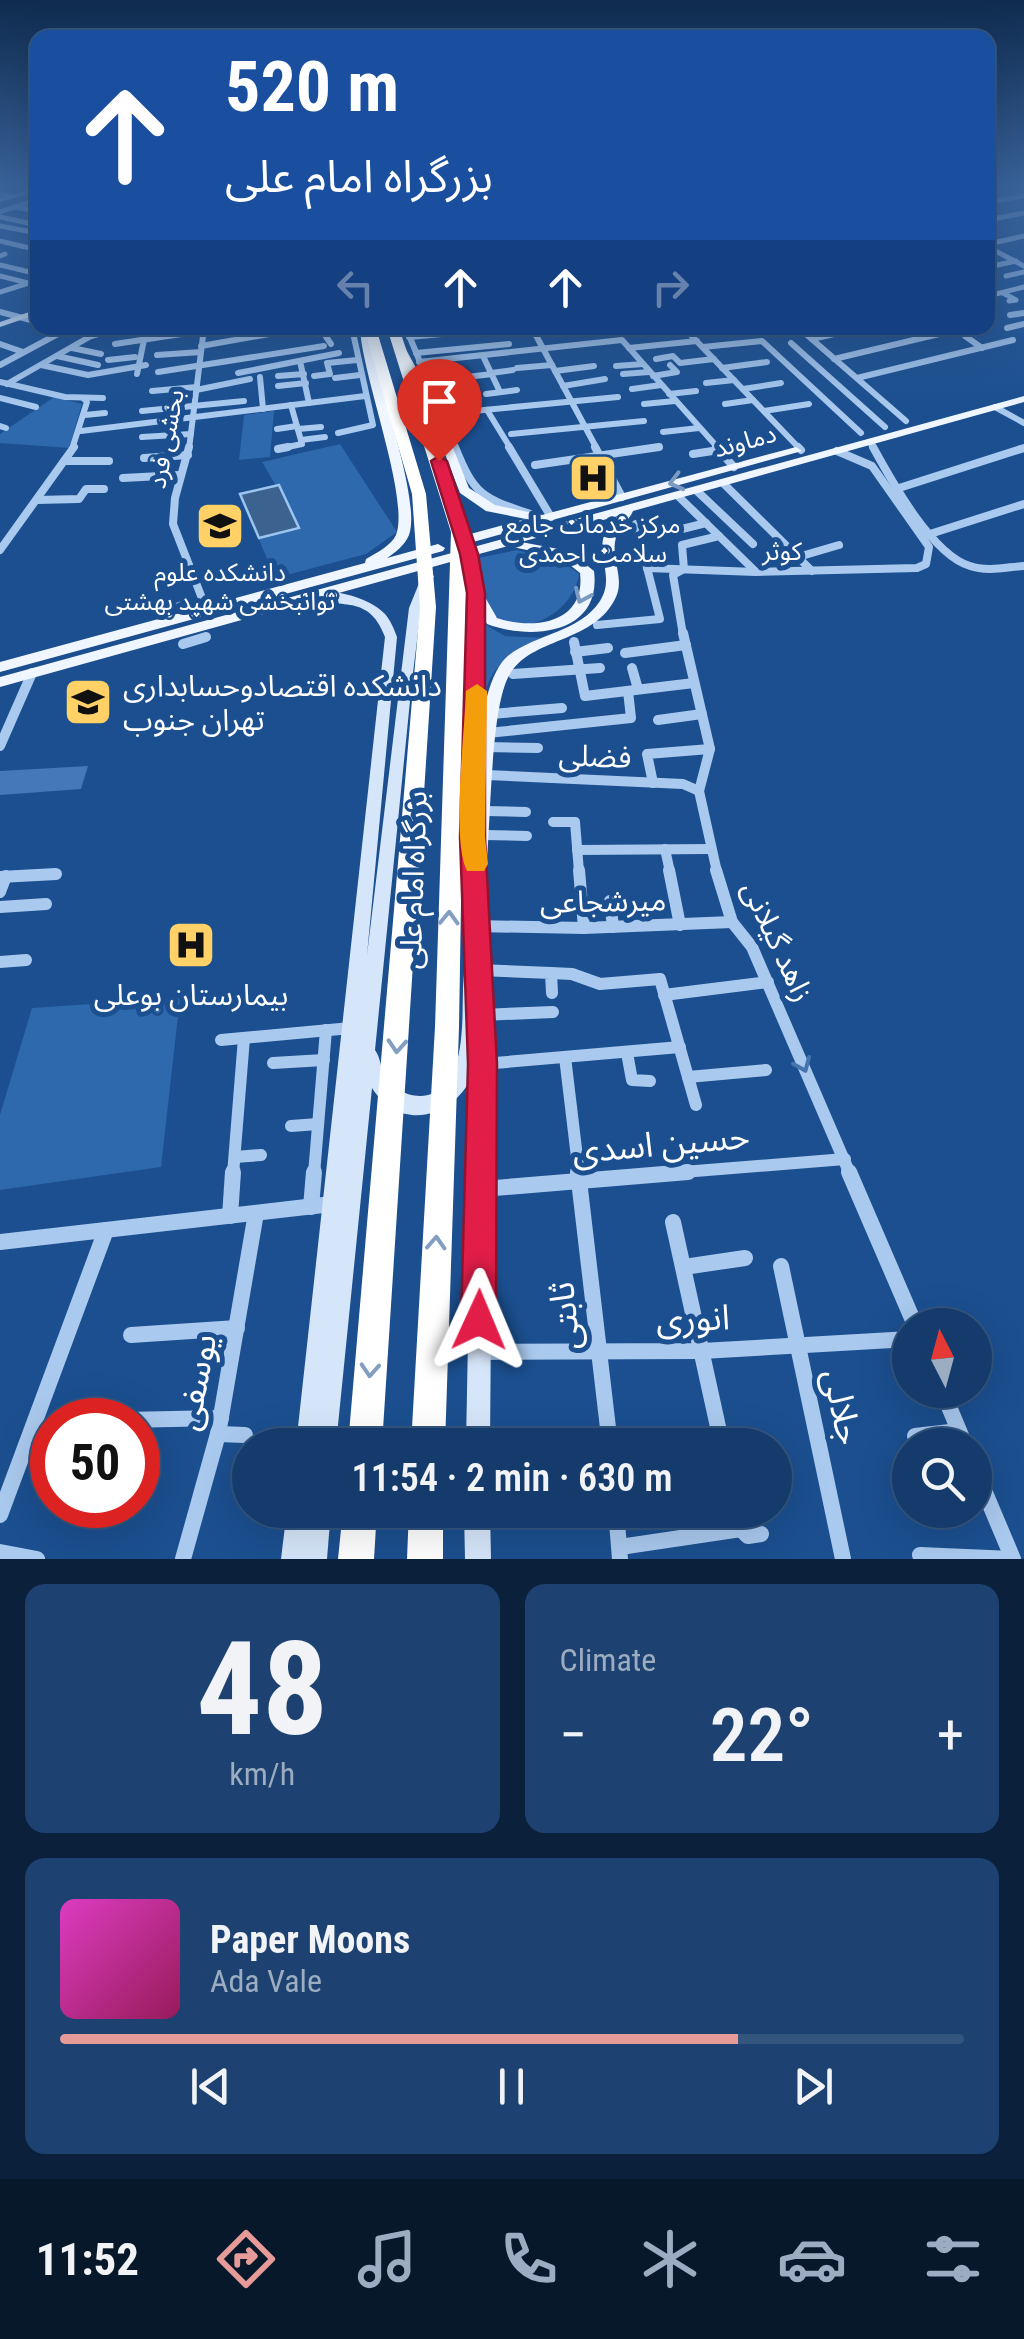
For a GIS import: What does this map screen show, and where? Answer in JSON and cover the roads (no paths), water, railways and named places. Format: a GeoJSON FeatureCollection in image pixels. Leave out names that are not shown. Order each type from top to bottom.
{"type":"FeatureCollection","features":[{"type":"Feature","properties":{"kind":"highway","name":"بزرگراه امام علی"},"geometry":{"type":"LineString","coordinates":[[366,1428],[424,690],[413,567],[420,494],[369,335]]}},
{"type":"Feature","properties":{"kind":"highway","name":"بزرگراه امام علی"},"geometry":{"type":"LineString","coordinates":[[407,342],[477,541],[447,1027],[429,1428]]}},
{"type":"Feature","properties":{"kind":"highway"},"geometry":{"type":"LineString","coordinates":[[356,1559],[359,1528]]}},
{"type":"Feature","properties":{"kind":"highway"},"geometry":{"type":"LineString","coordinates":[[425,1559],[426,1528]]}},
{"type":"Feature","properties":{"kind":"main road"},"geometry":{"type":"LineString","coordinates":[[0,324],[30,314]]}},
{"type":"Feature","properties":{"kind":"main road"},"geometry":{"type":"LineString","coordinates":[[360,569],[397,543],[404,530],[396,465],[369,368],[367,335]]}},
{"type":"Feature","properties":{"kind":"main road"},"geometry":{"type":"LineString","coordinates":[[407,342],[464,490],[491,508],[547,518]]}},
{"type":"Feature","properties":{"kind":"main road","name":"دماوند"},"geometry":{"type":"LineString","coordinates":[[477,541],[631,510],[837,452],[885,427],[1024,389]]}},
{"type":"Feature","properties":{"kind":"main road","name":"دماوند"},"geometry":{"type":"LineString","coordinates":[[477,541],[547,518],[631,510],[734,468],[1024,399]]}},
{"type":"Feature","properties":{"kind":"main road"},"geometry":{"type":"LineString","coordinates":[[476,870],[484,835],[488,740],[496,685],[507,664],[586,623],[607,603],[613,590],[606,551],[610,530],[631,510]]}},
{"type":"Feature","properties":{"kind":"main road"},"geometry":{"type":"LineString","coordinates":[[477,541],[469,554],[476,593],[472,837],[482,1015],[478,1428]]}},
{"type":"Feature","properties":{"kind":"main road"},"geometry":{"type":"LineString","coordinates":[[0,682],[413,567],[477,541],[564,554],[586,571],[588,591],[576,611],[542,630],[507,628],[492,621],[476,593]]}},
{"type":"Feature","properties":{"kind":"main road"},"geometry":{"type":"LineString","coordinates":[[0,667],[360,569],[413,567]]}},
{"type":"Feature","properties":{"kind":"main road"},"geometry":{"type":"LineString","coordinates":[[311,1428],[334,1204],[415,608],[413,567]]}},
{"type":"Feature","properties":{"kind":"main road"},"geometry":{"type":"LineString","coordinates":[[312,596],[344,598],[364,605],[385,622],[391,637],[325,1428]]}},
{"type":"Feature","properties":{"kind":"main road"},"geometry":{"type":"LineString","coordinates":[[360,1028],[382,1093],[412,1106],[431,1104],[461,1080],[467,1064],[476,948]]}},
{"type":"Feature","properties":{"kind":"main road"},"geometry":{"type":"LineString","coordinates":[[314,1428],[330,1376],[322,1310]]}},
{"type":"Feature","properties":{"kind":"main road"},"geometry":{"type":"LineString","coordinates":[[294,1559],[298,1528]]}},
{"type":"Feature","properties":{"kind":"main road"},"geometry":{"type":"LineString","coordinates":[[314,1559],[317,1528]]}},
{"type":"Feature","properties":{"kind":"main road"},"geometry":{"type":"LineString","coordinates":[[466,1559],[473,1528]]}},
{"type":"Feature","properties":{"kind":"main road"},"geometry":{"type":"LineString","coordinates":[[477,1528],[478,1559]]}},
{"type":"Feature","properties":{"kind":"street"},"geometry":{"type":"LineString","coordinates":[[995,266],[1015,262],[1024,266]]}},
{"type":"Feature","properties":{"kind":"street"},"geometry":{"type":"LineString","coordinates":[[0,264],[30,274]]}},
{"type":"Feature","properties":{"kind":"street"},"geometry":{"type":"LineString","coordinates":[[1006,276],[1024,266]]}},
{"type":"Feature","properties":{"kind":"street"},"geometry":{"type":"LineString","coordinates":[[0,276],[28,283]]}},
{"type":"Feature","properties":{"kind":"street"},"geometry":{"type":"LineString","coordinates":[[0,292],[28,283]]}},
{"type":"Feature","properties":{"kind":"street"},"geometry":{"type":"LineString","coordinates":[[995,294],[1024,288]]}},
{"type":"Feature","properties":{"kind":"street"},"geometry":{"type":"LineString","coordinates":[[1002,293],[1016,300],[1009,302]]}},
{"type":"Feature","properties":{"kind":"street"},"geometry":{"type":"LineString","coordinates":[[0,312],[30,320]]}},
{"type":"Feature","properties":{"kind":"street"},"geometry":{"type":"LineString","coordinates":[[1010,314],[1024,313]]}},
{"type":"Feature","properties":{"kind":"street"},"geometry":{"type":"LineString","coordinates":[[1007,328],[1024,324]]}},
{"type":"Feature","properties":{"kind":"street"},"geometry":{"type":"LineString","coordinates":[[0,365],[52,335]]}},
{"type":"Feature","properties":{"kind":"street"},"geometry":{"type":"LineString","coordinates":[[88,335],[100,339]]}},
{"type":"Feature","properties":{"kind":"street"},"geometry":{"type":"LineString","coordinates":[[3,384],[94,335]]}},
{"type":"Feature","properties":{"kind":"street"},"geometry":{"type":"LineString","coordinates":[[110,357],[129,352],[144,340],[185,335]]}},
{"type":"Feature","properties":{"kind":"street","name":"بخشی فرد"},"geometry":{"type":"LineString","coordinates":[[203,335],[188,455],[180,475],[173,524],[207,611]]}},
{"type":"Feature","properties":{"kind":"street"},"geometry":{"type":"LineString","coordinates":[[157,355],[269,335]]}},
{"type":"Feature","properties":{"kind":"street"},"geometry":{"type":"LineString","coordinates":[[158,372],[199,369],[328,345],[323,335]]}},
{"type":"Feature","properties":{"kind":"street"},"geometry":{"type":"LineString","coordinates":[[338,433],[374,425],[353,335]]}},
{"type":"Feature","properties":{"kind":"street"},"geometry":{"type":"LineString","coordinates":[[407,342],[458,335]]}},
{"type":"Feature","properties":{"kind":"street"},"geometry":{"type":"LineString","coordinates":[[536,335],[631,510],[660,619],[598,625]]}},
{"type":"Feature","properties":{"kind":"street"},"geometry":{"type":"LineString","coordinates":[[690,335],[800,450]]}},
{"type":"Feature","properties":{"kind":"street"},"geometry":{"type":"LineString","coordinates":[[808,335],[906,422]]}},
{"type":"Feature","properties":{"kind":"street"},"geometry":{"type":"LineString","coordinates":[[812,339],[829,335]]}},
{"type":"Feature","properties":{"kind":"street"},"geometry":{"type":"LineString","coordinates":[[834,359],[938,335]]}},
{"type":"Feature","properties":{"kind":"street"},"geometry":{"type":"LineString","coordinates":[[966,335],[982,348]]}},
{"type":"Feature","properties":{"kind":"street"},"geometry":{"type":"LineString","coordinates":[[41,364],[88,379],[141,368],[144,340]]}},
{"type":"Feature","properties":{"kind":"street"},"geometry":{"type":"LineString","coordinates":[[407,342],[463,358],[622,340],[734,468]]}},
{"type":"Feature","properties":{"kind":"street"},"geometry":{"type":"LineString","coordinates":[[857,378],[1014,340]]}},
{"type":"Feature","properties":{"kind":"street"},"geometry":{"type":"LineString","coordinates":[[629,348],[762,341],[866,438],[951,556],[966,566],[1024,563]]}},
{"type":"Feature","properties":{"kind":"street"},"geometry":{"type":"LineString","coordinates":[[1,342],[23,352]]}},
{"type":"Feature","properties":{"kind":"street"},"geometry":{"type":"LineString","coordinates":[[407,342],[459,349],[509,344]]}},
{"type":"Feature","properties":{"kind":"street"},"geometry":{"type":"LineString","coordinates":[[407,342],[433,392],[470,484],[494,502],[547,518]]}},
{"type":"Feature","properties":{"kind":"street"},"geometry":{"type":"LineString","coordinates":[[791,342],[885,427]]}},
{"type":"Feature","properties":{"kind":"street"},"geometry":{"type":"LineString","coordinates":[[115,344],[129,352]]}},
{"type":"Feature","properties":{"kind":"street"},"geometry":{"type":"LineString","coordinates":[[71,348],[92,349],[101,354]]}},
{"type":"Feature","properties":{"kind":"street"},"geometry":{"type":"LineString","coordinates":[[459,349],[463,358]]}},
{"type":"Feature","properties":{"kind":"street"},"geometry":{"type":"LineString","coordinates":[[238,373],[338,353]]}},
{"type":"Feature","properties":{"kind":"street"},"geometry":{"type":"LineString","coordinates":[[56,356],[98,366]]}},
{"type":"Feature","properties":{"kind":"street"},"geometry":{"type":"LineString","coordinates":[[483,356],[500,392]]}},
{"type":"Feature","properties":{"kind":"street"},"geometry":{"type":"LineString","coordinates":[[623,374],[648,370],[673,356],[680,363],[714,359]]}},
{"type":"Feature","properties":{"kind":"street"},"geometry":{"type":"LineString","coordinates":[[314,376],[330,374],[327,363],[357,360]]}},
{"type":"Feature","properties":{"kind":"street"},"geometry":{"type":"LineString","coordinates":[[300,361],[309,403]]}},
{"type":"Feature","properties":{"kind":"street"},"geometry":{"type":"LineString","coordinates":[[722,368],[765,364]]}},
{"type":"Feature","properties":{"kind":"street"},"geometry":{"type":"LineString","coordinates":[[616,366],[677,372],[670,365]]}},
{"type":"Feature","properties":{"kind":"street"},"geometry":{"type":"LineString","coordinates":[[428,382],[515,369],[594,366]]}},
{"type":"Feature","properties":{"kind":"street"},"geometry":{"type":"LineString","coordinates":[[335,378],[360,375]]}},
{"type":"Feature","properties":{"kind":"street"},"geometry":{"type":"LineString","coordinates":[[278,376],[305,378]]}},
{"type":"Feature","properties":{"kind":"street"},"geometry":{"type":"LineString","coordinates":[[260,378],[263,409]]}},
{"type":"Feature","properties":{"kind":"street"},"geometry":{"type":"LineString","coordinates":[[278,386],[305,378]]}},
{"type":"Feature","properties":{"kind":"street"},"geometry":{"type":"LineString","coordinates":[[152,391],[240,384],[250,379]]}},
{"type":"Feature","properties":{"kind":"street"},"geometry":{"type":"LineString","coordinates":[[563,386],[605,379]]}},
{"type":"Feature","properties":{"kind":"street"},"geometry":{"type":"LineString","coordinates":[[706,382],[734,380]]}},
{"type":"Feature","properties":{"kind":"street"},"geometry":{"type":"LineString","coordinates":[[742,389],[782,383]]}},
{"type":"Feature","properties":{"kind":"street"},"geometry":{"type":"LineString","coordinates":[[3,384],[84,399],[103,398]]}},
{"type":"Feature","properties":{"kind":"street"},"geometry":{"type":"LineString","coordinates":[[632,389],[661,385]]}},
{"type":"Feature","properties":{"kind":"street"},"geometry":{"type":"LineString","coordinates":[[433,392],[466,388]]}},
{"type":"Feature","properties":{"kind":"street"},"geometry":{"type":"LineString","coordinates":[[486,394],[516,390]]}},
{"type":"Feature","properties":{"kind":"street"},"geometry":{"type":"LineString","coordinates":[[644,404],[696,391]]}},
{"type":"Feature","properties":{"kind":"street"},"geometry":{"type":"LineString","coordinates":[[818,393],[828,391]]}},
{"type":"Feature","properties":{"kind":"street"},"geometry":{"type":"LineString","coordinates":[[142,412],[263,409],[366,396]]}},
{"type":"Feature","properties":{"kind":"street"},"geometry":{"type":"LineString","coordinates":[[442,414],[618,397]]}},
{"type":"Feature","properties":{"kind":"street"},"geometry":{"type":"LineString","coordinates":[[0,398],[36,406]]}},
{"type":"Feature","properties":{"kind":"street"},"geometry":{"type":"LineString","coordinates":[[0,550],[66,461],[81,431],[88,402],[84,399]]}},
{"type":"Feature","properties":{"kind":"street"},"geometry":{"type":"LineString","coordinates":[[725,404],[754,400]]}},
{"type":"Feature","properties":{"kind":"street"},"geometry":{"type":"LineString","coordinates":[[81,431],[244,401]]}},
{"type":"Feature","properties":{"kind":"street"},"geometry":{"type":"LineString","coordinates":[[764,411],[809,404]]}},
{"type":"Feature","properties":{"kind":"street"},"geometry":{"type":"LineString","coordinates":[[291,405],[302,442]]}},
{"type":"Feature","properties":{"kind":"street"},"geometry":{"type":"LineString","coordinates":[[995,406],[1024,423]]}},
{"type":"Feature","properties":{"kind":"street"},"geometry":{"type":"LineString","coordinates":[[487,410],[547,518]]}},
{"type":"Feature","properties":{"kind":"street"},"geometry":{"type":"LineString","coordinates":[[85,415],[106,413]]}},
{"type":"Feature","properties":{"kind":"street"},"geometry":{"type":"LineString","coordinates":[[510,434],[644,421]]}},
{"type":"Feature","properties":{"kind":"street"},"geometry":{"type":"LineString","coordinates":[[277,429],[322,427]]}},
{"type":"Feature","properties":{"kind":"street"},"geometry":{"type":"LineString","coordinates":[[663,432],[698,428]]}},
{"type":"Feature","properties":{"kind":"street"},"geometry":{"type":"LineString","coordinates":[[142,438],[191,434]]}},
{"type":"Feature","properties":{"kind":"street"},"geometry":{"type":"LineString","coordinates":[[278,449],[325,437]]}},
{"type":"Feature","properties":{"kind":"street"},"geometry":{"type":"LineString","coordinates":[[535,465],[659,446]]}},
{"type":"Feature","properties":{"kind":"street"},"geometry":{"type":"LineString","coordinates":[[888,490],[1024,448]]}},
{"type":"Feature","properties":{"kind":"street"},"geometry":{"type":"LineString","coordinates":[[693,454],[718,450]]}},
{"type":"Feature","properties":{"kind":"street"},"geometry":{"type":"LineString","coordinates":[[837,452],[867,461],[922,535],[1024,504]]}},
{"type":"Feature","properties":{"kind":"street"},"geometry":{"type":"LineString","coordinates":[[144,458],[188,455]]}},
{"type":"Feature","properties":{"kind":"street"},"geometry":{"type":"LineString","coordinates":[[66,461],[109,462]]}},
{"type":"Feature","properties":{"kind":"street"},"geometry":{"type":"LineString","coordinates":[[123,478],[180,475]]}},
{"type":"Feature","properties":{"kind":"street"},"geometry":{"type":"LineString","coordinates":[[724,484],[813,571]]}},
{"type":"Feature","properties":{"kind":"street"},"geometry":{"type":"LineString","coordinates":[[37,500],[79,498],[86,488],[104,489]]}},
{"type":"Feature","properties":{"kind":"street"},"geometry":{"type":"LineString","coordinates":[[697,491],[753,544]]}},
{"type":"Feature","properties":{"kind":"street"},"geometry":{"type":"LineString","coordinates":[[678,496],[756,572]]}},
{"type":"Feature","properties":{"kind":"street"},"geometry":{"type":"LineString","coordinates":[[670,532],[706,523]]}},
{"type":"Feature","properties":{"kind":"street","name":"کوثر"},"geometry":{"type":"LineString","coordinates":[[647,568],[756,572],[916,568],[930,558],[922,535]]}},
{"type":"Feature","properties":{"kind":"street"},"geometry":{"type":"LineString","coordinates":[[654,593],[658,589],[673,591],[673,575],[684,569],[682,546],[719,536]]}},
{"type":"Feature","properties":{"kind":"street"},"geometry":{"type":"LineString","coordinates":[[798,557],[839,545]]}},
{"type":"Feature","properties":{"kind":"street","name":"زاهد گیلانی"},"geometry":{"type":"LineString","coordinates":[[673,591],[710,749],[699,791],[710,849],[732,922],[752,947],[768,982],[907,1308]]}},
{"type":"Feature","properties":{"kind":"street"},"geometry":{"type":"LineString","coordinates":[[172,608],[189,604]]}},
{"type":"Feature","properties":{"kind":"street"},"geometry":{"type":"LineString","coordinates":[[183,644],[206,637]]}},
{"type":"Feature","properties":{"kind":"street"},"geometry":{"type":"LineString","coordinates":[[625,652],[686,645]]}},
{"type":"Feature","properties":{"kind":"street"},"geometry":{"type":"LineString","coordinates":[[608,648],[574,647],[584,696],[694,682]]}},
{"type":"Feature","properties":{"kind":"street"},"geometry":{"type":"LineString","coordinates":[[513,674],[600,668]]}},
{"type":"Feature","properties":{"kind":"street"},"geometry":{"type":"LineString","coordinates":[[488,740],[631,718],[632,668]]}},
{"type":"Feature","properties":{"kind":"street"},"geometry":{"type":"LineString","coordinates":[[0,746],[32,673]]}},
{"type":"Feature","properties":{"kind":"street"},"geometry":{"type":"LineString","coordinates":[[491,714],[562,708]]}},
{"type":"Feature","properties":{"kind":"street"},"geometry":{"type":"LineString","coordinates":[[658,720],[702,714]]}},
{"type":"Feature","properties":{"kind":"street"},"geometry":{"type":"LineString","coordinates":[[488,740],[538,748]]}},
{"type":"Feature","properties":{"kind":"street"},"geometry":{"type":"LineString","coordinates":[[652,783],[647,754],[710,749]]}},
{"type":"Feature","properties":{"kind":"street","name":"فضلی"},"geometry":{"type":"LineString","coordinates":[[486,775],[682,784],[699,791]]}},
{"type":"Feature","properties":{"kind":"street"},"geometry":{"type":"LineString","coordinates":[[485,811],[526,812]]}},
{"type":"Feature","properties":{"kind":"street"},"geometry":{"type":"LineString","coordinates":[[553,822],[576,822],[584,928]]}},
{"type":"Feature","properties":{"kind":"street"},"geometry":{"type":"LineString","coordinates":[[484,835],[527,836]]}},
{"type":"Feature","properties":{"kind":"street"},"geometry":{"type":"LineString","coordinates":[[665,849],[680,924]]}},
{"type":"Feature","properties":{"kind":"street"},"geometry":{"type":"LineString","coordinates":[[577,850],[710,849]]}},
{"type":"Feature","properties":{"kind":"street"},"geometry":{"type":"LineString","coordinates":[[0,892],[3,877],[56,874]]}},
{"type":"Feature","properties":{"kind":"street"},"geometry":{"type":"LineString","coordinates":[[610,902],[613,927]]}},
{"type":"Feature","properties":{"kind":"street"},"geometry":{"type":"LineString","coordinates":[[0,907],[46,904]]}},
{"type":"Feature","properties":{"kind":"street","name":"میرشجاعی"},"geometry":{"type":"LineString","coordinates":[[476,926],[584,928],[732,922]]}},
{"type":"Feature","properties":{"kind":"street"},"geometry":{"type":"LineString","coordinates":[[0,962],[26,960]]}},
{"type":"Feature","properties":{"kind":"street"},"geometry":{"type":"LineString","coordinates":[[479,970],[572,974],[600,984],[660,979],[696,1105]]}},
{"type":"Feature","properties":{"kind":"street"},"geometry":{"type":"LineString","coordinates":[[551,973],[552,993]]}},
{"type":"Feature","properties":{"kind":"street"},"geometry":{"type":"LineString","coordinates":[[664,995],[768,982]]}},
{"type":"Feature","properties":{"kind":"street"},"geometry":{"type":"LineString","coordinates":[[482,1015],[553,1012]]}},
{"type":"Feature","properties":{"kind":"street"},"geometry":{"type":"LineString","coordinates":[[221,1040],[360,1028]]}},
{"type":"Feature","properties":{"kind":"street"},"geometry":{"type":"LineString","coordinates":[[310,1207],[326,1030]]}},
{"type":"Feature","properties":{"kind":"street"},"geometry":{"type":"LineString","coordinates":[[230,1216],[244,1038]]}},
{"type":"Feature","properties":{"kind":"street"},"geometry":{"type":"LineString","coordinates":[[482,1064],[680,1047]]}},
{"type":"Feature","properties":{"kind":"street"},"geometry":{"type":"LineString","coordinates":[[627,1053],[632,1080],[650,1081]]}},
{"type":"Feature","properties":{"kind":"street","name":"ثابتی"},"geometry":{"type":"LineString","coordinates":[[565,1057],[609,1428]]}},
{"type":"Feature","properties":{"kind":"street"},"geometry":{"type":"LineString","coordinates":[[273,1063],[324,1060]]}},
{"type":"Feature","properties":{"kind":"street"},"geometry":{"type":"LineString","coordinates":[[688,1078],[766,1070]]}},
{"type":"Feature","properties":{"kind":"street"},"geometry":{"type":"LineString","coordinates":[[291,1126],[318,1124]]}},
{"type":"Feature","properties":{"kind":"street"},"geometry":{"type":"LineString","coordinates":[[235,1157],[261,1155]]}},
{"type":"Feature","properties":{"kind":"street","name":"حسین اسدی"},"geometry":{"type":"LineString","coordinates":[[481,1189],[845,1159]]}},
{"type":"Feature","properties":{"kind":"street"},"geometry":{"type":"LineString","coordinates":[[0,1242],[334,1204]]}},
{"type":"Feature","properties":{"kind":"street","name":"یوسفی"},"geometry":{"type":"LineString","coordinates":[[183,1559],[219,1426],[256,1213]]}},
{"type":"Feature","properties":{"kind":"street"},"geometry":{"type":"LineString","coordinates":[[672,1222],[718,1428]]}},
{"type":"Feature","properties":{"kind":"street"},"geometry":{"type":"LineString","coordinates":[[0,1515],[106,1230]]}},
{"type":"Feature","properties":{"kind":"street"},"geometry":{"type":"LineString","coordinates":[[684,1268],[744,1258]]}},
{"type":"Feature","properties":{"kind":"street","name":"جلالی"},"geometry":{"type":"LineString","coordinates":[[782,1266],[842,1559]]}},
{"type":"Feature","properties":{"kind":"street"},"geometry":{"type":"LineString","coordinates":[[131,1334],[237,1328]]}},
{"type":"Feature","properties":{"kind":"street","name":"انوری"},"geometry":{"type":"LineString","coordinates":[[478,1352],[702,1350],[892,1339]]}},
{"type":"Feature","properties":{"kind":"street"},"geometry":{"type":"LineString","coordinates":[[160,1422],[219,1426],[232,1431]]}},
{"type":"Feature","properties":{"kind":"street"},"geometry":{"type":"LineString","coordinates":[[920,1554],[1012,1559],[992,1510]]}},
{"type":"Feature","properties":{"kind":"street"},"geometry":{"type":"LineString","coordinates":[[618,1528],[620,1553],[741,1529],[748,1536],[761,1534]]}},
{"type":"Feature","properties":{"kind":"street"},"geometry":{"type":"LineString","coordinates":[[0,1552],[37,1559]]}},
{"type":"Feature","properties":{"kind":"place","name":"مرکز خدمات جامع سلامت احمدی"},"geometry":{"type":"Point","coordinates":[593,478]}},
{"type":"Feature","properties":{"kind":"place","name":"دانشکده علوم توانبخشی شهید بهشتی"},"geometry":{"type":"Point","coordinates":[220,526]}},
{"type":"Feature","properties":{"kind":"place","name":"دانشکده اقتصادوحسابداری تهران جنوب"},"geometry":{"type":"Point","coordinates":[88,702]}},
{"type":"Feature","properties":{"kind":"place","name":"بیمارستان بوعلی"},"geometry":{"type":"Point","coordinates":[191,945]}}]}
